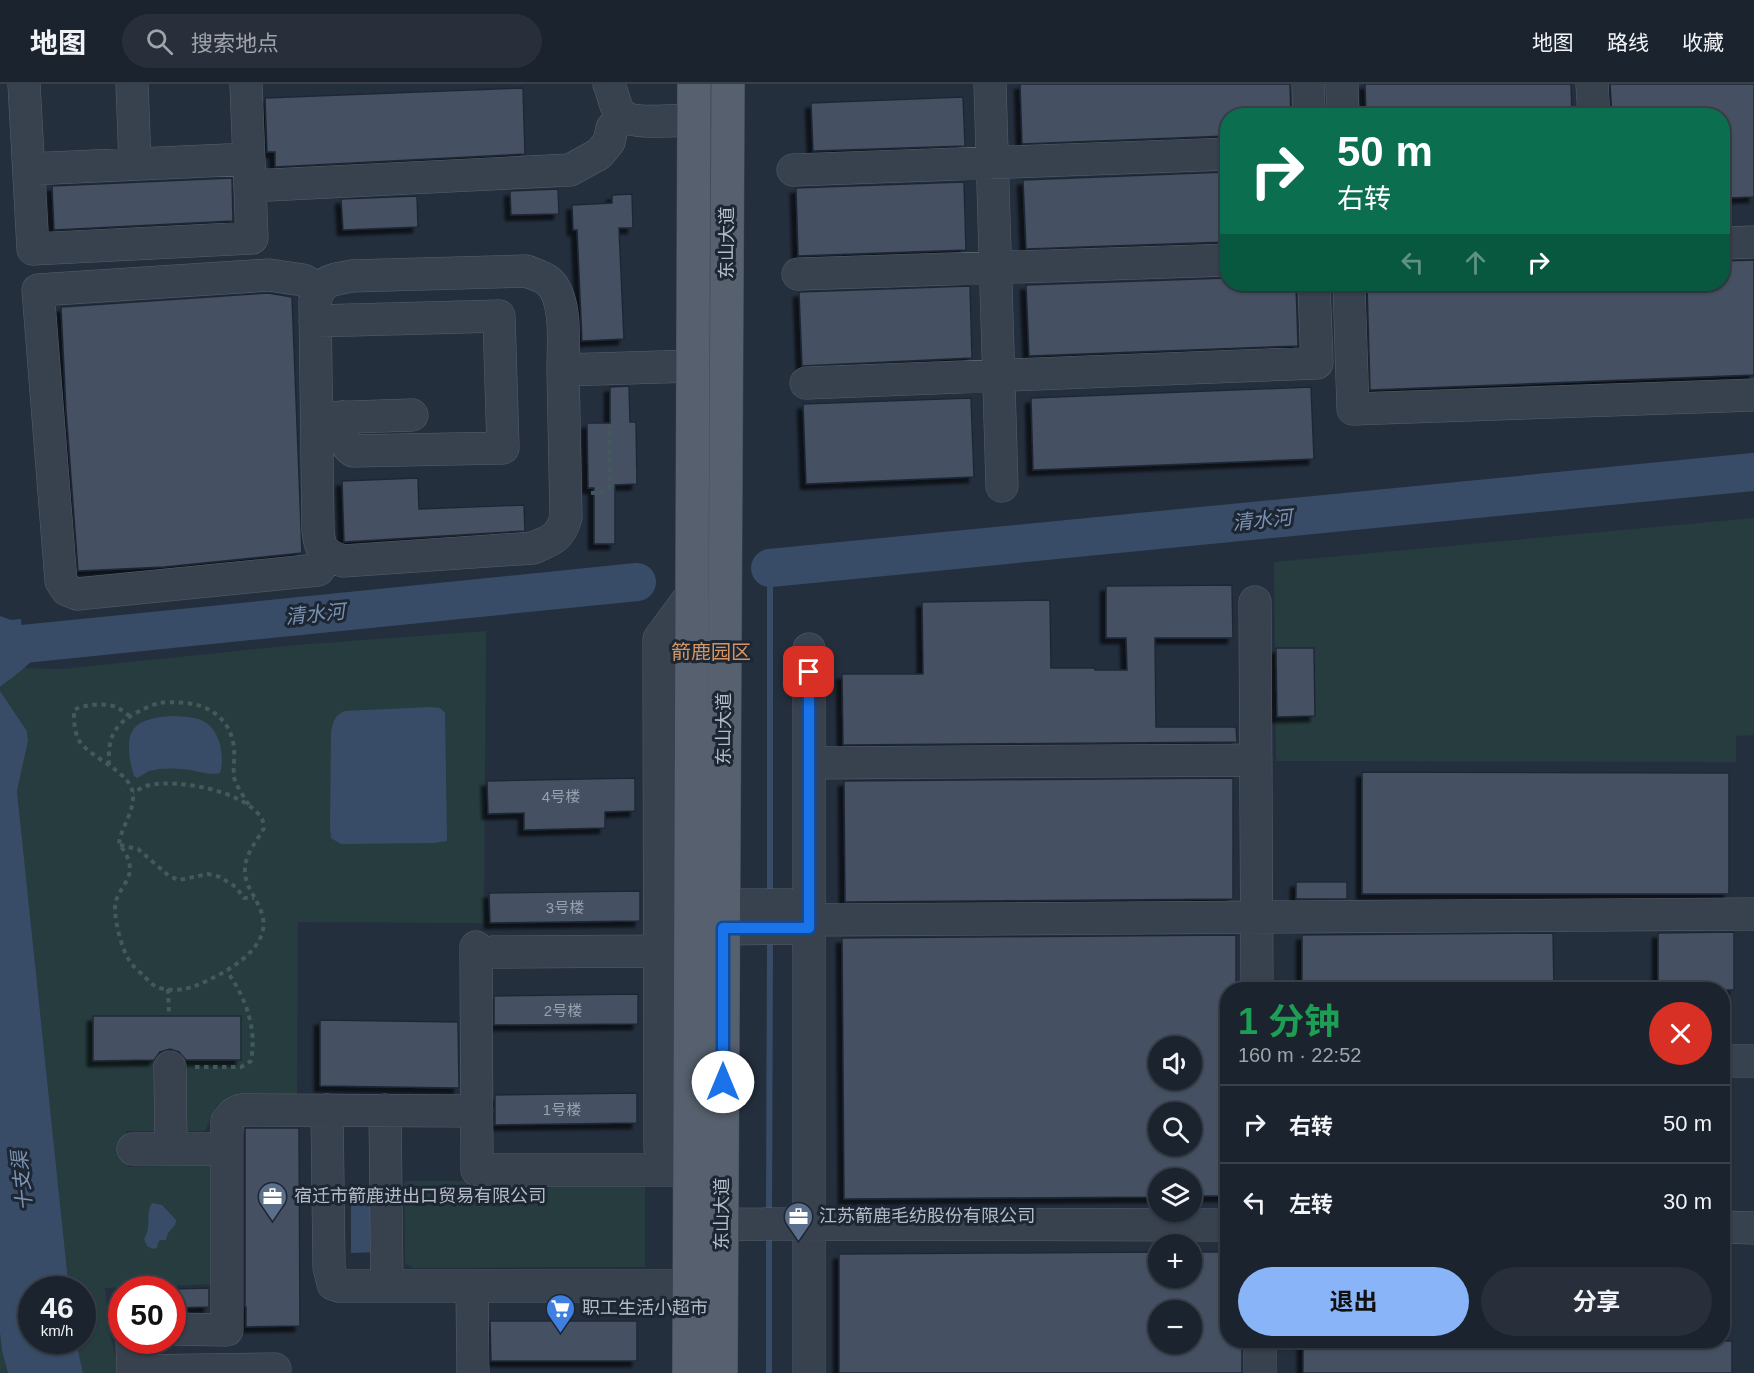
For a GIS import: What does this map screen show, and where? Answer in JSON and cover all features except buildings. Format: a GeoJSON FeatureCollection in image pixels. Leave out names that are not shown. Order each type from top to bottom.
{"type":"FeatureCollection","features":[{"type":"Feature","properties":{"kind":"main road","name":"东山大道"},"geometry":{"type":"LineString","coordinates":[[694,84],[690,1170],[706,1224]]}},
{"type":"Feature","properties":{"kind":"main road","name":"东山大道"},"geometry":{"type":"LineString","coordinates":[[689,1373],[705,1286],[706,1224],[722,1170],[728,84]]}},
{"type":"Feature","properties":{"kind":"main road","name":"东山大道"},"geometry":{"type":"LineString","coordinates":[[705,1286],[721,1373]]}},
{"type":"Feature","properties":{"kind":"lane"},"geometry":{"type":"LineString","coordinates":[[24,84],[33,249],[252,238],[246,84]]}},
{"type":"Feature","properties":{"kind":"lane"},"geometry":{"type":"LineString","coordinates":[[132,84],[135,164]]}},
{"type":"Feature","properties":{"kind":"lane"},"geometry":{"type":"LineString","coordinates":[[609,84],[615,96],[617,108],[623,117],[634,121],[694,120]]}},
{"type":"Feature","properties":{"kind":"lane"},"geometry":{"type":"LineString","coordinates":[[990,84],[1002,486]]}},
{"type":"Feature","properties":{"kind":"lane"},"geometry":{"type":"LineString","coordinates":[[1308,84],[1309,108]]}},
{"type":"Feature","properties":{"kind":"lane"},"geometry":{"type":"LineString","coordinates":[[1342,84],[1343,108]]}},
{"type":"Feature","properties":{"kind":"lane"},"geometry":{"type":"LineString","coordinates":[[1592,84],[1594,108]]}},
{"type":"Feature","properties":{"kind":"lane"},"geometry":{"type":"LineString","coordinates":[[29,169],[135,164],[249,172],[570,170],[599,154],[609,142],[612,128],[623,117]]}},
{"type":"Feature","properties":{"kind":"lane"},"geometry":{"type":"LineString","coordinates":[[793,171],[1220,154]]}},
{"type":"Feature","properties":{"kind":"lane"},"geometry":{"type":"LineString","coordinates":[[1730,243],[1754,242]]}},
{"type":"Feature","properties":{"kind":"lane"},"geometry":{"type":"LineString","coordinates":[[798,274],[1220,260]]}},
{"type":"Feature","properties":{"kind":"lane"},"geometry":{"type":"LineString","coordinates":[[526,271],[547,280],[555,288],[562,307],[566,494],[566,517],[563,528],[554,538],[533,548],[343,561],[329,556],[320,546],[318,531],[329,418],[315,321],[315,301],[319,289],[328,280],[352,276],[526,271]]}},
{"type":"Feature","properties":{"kind":"lane"},"geometry":{"type":"LineString","coordinates":[[319,289],[303,280],[268,275],[38,290],[61,581],[67,590],[77,594],[318,570],[329,556]]}},
{"type":"Feature","properties":{"kind":"lane"},"geometry":{"type":"LineString","coordinates":[[806,383],[1317,363],[1314,291]]}},
{"type":"Feature","properties":{"kind":"lane"},"geometry":{"type":"LineString","coordinates":[[1349,291],[1353,409],[1754,394]]}},
{"type":"Feature","properties":{"kind":"lane"},"geometry":{"type":"LineString","coordinates":[[315,321],[499,316],[503,448],[353,451],[348,448],[329,418]]}},
{"type":"Feature","properties":{"kind":"lane"},"geometry":{"type":"LineString","coordinates":[[563,370],[693,366]]}},
{"type":"Feature","properties":{"kind":"lane"},"geometry":{"type":"LineString","coordinates":[[329,418],[412,415]]}},
{"type":"Feature","properties":{"kind":"lane"},"geometry":{"type":"LineString","coordinates":[[640,1136],[650,951],[659,639],[692,594]]}},
{"type":"Feature","properties":{"kind":"lane"},"geometry":{"type":"LineString","coordinates":[[1255,602],[1257,982]]}},
{"type":"Feature","properties":{"kind":"lane"},"geometry":{"type":"LineString","coordinates":[[809,649],[809,763],[787,917],[783,1224],[809,1373]]}},
{"type":"Feature","properties":{"kind":"lane"},"geometry":{"type":"LineString","coordinates":[[809,763],[1256,760]]}},
{"type":"Feature","properties":{"kind":"lane"},"geometry":{"type":"LineString","coordinates":[[641,776],[660,1149],[690,1170]]}},
{"type":"Feature","properties":{"kind":"lane"},"geometry":{"type":"LineString","coordinates":[[723,917],[1754,914]]}},
{"type":"Feature","properties":{"kind":"lane"},"geometry":{"type":"LineString","coordinates":[[650,951],[484,950],[477,1111],[477,1170],[722,1170]]}},
{"type":"Feature","properties":{"kind":"lane"},"geometry":{"type":"LineString","coordinates":[[1730,1061],[1754,1061]]}},
{"type":"Feature","properties":{"kind":"lane"},"geometry":{"type":"LineString","coordinates":[[170,1067],[171,1149]]}},
{"type":"Feature","properties":{"kind":"lane"},"geometry":{"type":"LineString","coordinates":[[238,1370],[237,1341],[227,1330],[227,1121],[233,1114],[241,1110],[477,1111]]}},
{"type":"Feature","properties":{"kind":"lane"},"geometry":{"type":"LineString","coordinates":[[327,1110],[329,1267],[333,1284],[339,1286],[705,1286]]}},
{"type":"Feature","properties":{"kind":"lane"},"geometry":{"type":"LineString","coordinates":[[385,1110],[387,1286]]}},
{"type":"Feature","properties":{"kind":"lane"},"geometry":{"type":"LineString","coordinates":[[133,1149],[227,1149]]}},
{"type":"Feature","properties":{"kind":"lane"},"geometry":{"type":"LineString","coordinates":[[706,1224],[1220,1225]]}},
{"type":"Feature","properties":{"kind":"lane"},"geometry":{"type":"LineString","coordinates":[[1730,1227],[1754,1228]]}},
{"type":"Feature","properties":{"kind":"lane"},"geometry":{"type":"LineString","coordinates":[[472,1286],[472,1373]]}},
{"type":"Feature","properties":{"kind":"lane"},"geometry":{"type":"LineString","coordinates":[[186,1329],[227,1330]]}},
{"type":"Feature","properties":{"kind":"lane"},"geometry":{"type":"LineString","coordinates":[[1260,1348],[1260,1373]]}},
{"type":"Feature","properties":{"kind":"lane"},"geometry":{"type":"LineString","coordinates":[[132,1354],[133,1371],[275,1369]]}},
{"type":"Feature","properties":{"kind":"lane"},"geometry":{"type":"LineString","coordinates":[[182,1354],[185,1370]]}},
{"type":"Feature","properties":{"kind":"path"},"geometry":{"type":"LineString","coordinates":[[566,494],[605,492],[609,488],[610,425]]}},
{"type":"Feature","properties":{"kind":"path"},"geometry":{"type":"LineString","coordinates":[[109,766],[108,749],[111,735],[130,716],[163,701],[205,707],[219,715],[231,734],[234,748],[234,778],[250,807]]}},
{"type":"Feature","properties":{"kind":"path"},"geometry":{"type":"LineString","coordinates":[[130,716],[116,707],[81,707],[74,710],[76,734],[81,744],[129,782],[133,793],[128,821],[120,834],[119,844],[130,863],[130,873],[118,895],[115,906],[119,935],[129,961],[153,986],[188,989],[227,971],[242,960],[259,942],[264,925],[262,912],[247,883],[244,869],[248,855],[264,828],[262,819],[250,807],[234,797],[207,788],[175,783],[148,785],[133,793]]}},
{"type":"Feature","properties":{"kind":"path"},"geometry":{"type":"LineString","coordinates":[[119,844],[138,849],[169,876],[179,880],[208,874],[220,877],[236,887],[244,898],[254,898]]}},
{"type":"Feature","properties":{"kind":"path"},"geometry":{"type":"LineString","coordinates":[[170,1067],[241,1066],[251,1061],[252,1029],[247,1007],[227,971]]}},
{"type":"Feature","properties":{"kind":"path"},"geometry":{"type":"LineString","coordinates":[[168,989],[169,1015]]}},
{"type":"Feature","properties":{"kind":"green space"},"geometry":{"type":"Polygon","coordinates":[[[1754,518],[1754,735],[1736,736],[1736,762],[1276,761],[1274,562],[1754,518]]]}},
{"type":"Feature","properties":{"kind":"green space"},"geometry":{"type":"Polygon","coordinates":[[[486,631],[484,923],[298,922],[297,1100],[225,1100],[215,1109],[206,1130],[202,1131],[126,1131],[128,1167],[222,1164],[222,1284],[186,1285],[186,1276],[108,1276],[108,1288],[105,1288],[108,1313],[108,1354],[115,1354],[120,1373],[83,1373],[79,1354],[96,1354],[96,1276],[68,1276],[17,791],[28,741],[27,731],[0,691],[0,687],[24,668],[62,669],[296,645],[486,631]]]}},
{"type":"Feature","properties":{"kind":"green space"},"geometry":{"type":"Polygon","coordinates":[[[408,1181],[645,1181],[645,1267],[414,1268],[405,1264],[404,1183],[408,1181]]]}},
{"type":"Feature","properties":{"kind":"green space"},"geometry":{"type":"Polygon","coordinates":[[[0,1333],[2,1351],[8,1373],[0,1373],[0,1333]]]}},
{"type":"Feature","properties":{"kind":"water"},"geometry":{"type":"Polygon","coordinates":[[[0,616],[11,620],[21,619],[24,668],[0,687],[0,616]]]}},
{"type":"Feature","properties":{"kind":"water","name":"十支渠"},"geometry":{"type":"Polygon","coordinates":[[[0,691],[27,731],[28,741],[17,791],[68,1276],[18,1276],[18,1354],[79,1354],[83,1373],[8,1373],[0,1333],[0,691]]]}},
{"type":"Feature","properties":{"kind":"water"},"geometry":{"type":"Polygon","coordinates":[[[440,708],[445,713],[447,841],[341,844],[331,838],[331,732],[337,717],[345,711],[440,708]]]}},
{"type":"Feature","properties":{"kind":"water"},"geometry":{"type":"Polygon","coordinates":[[[171,716],[202,720],[212,728],[221,748],[220,773],[166,768],[149,771],[137,778],[134,776],[129,751],[132,731],[142,722],[171,716]]]}},
{"type":"Feature","properties":{"kind":"water"},"geometry":{"type":"Polygon","coordinates":[[[351,1195],[377,1195],[378,1252],[351,1253],[351,1195]]]}},
{"type":"Feature","properties":{"kind":"water"},"geometry":{"type":"Polygon","coordinates":[[[152,1203],[162,1205],[176,1220],[166,1240],[160,1240],[157,1248],[153,1249],[147,1246],[144,1239],[148,1230],[152,1203]]]}},
{"type":"Feature","properties":{"kind":"waterway","name":"清水河"},"geometry":{"type":"LineString","coordinates":[[770,568],[1754,472]]}},
{"type":"Feature","properties":{"kind":"waterway"},"geometry":{"type":"LineString","coordinates":[[770,568],[770,895]]}},
{"type":"Feature","properties":{"kind":"waterway","name":"清水河"},"geometry":{"type":"LineString","coordinates":[[0,663],[23,644],[637,582]]}},
{"type":"Feature","properties":{"kind":"waterway"},"geometry":{"type":"LineString","coordinates":[[769,1216],[770,939]]}},
{"type":"Feature","properties":{"kind":"waterway"},"geometry":{"type":"LineString","coordinates":[[769,1233],[769,1373]]}},
{"type":"Feature","properties":{"kind":"place","name":"宿迁市箭鹿进出口贸易有限公司"},"geometry":{"type":"Point","coordinates":[273,1222]}},
{"type":"Feature","properties":{"kind":"place","name":"江苏箭鹿毛纺股份有限公司"},"geometry":{"type":"Point","coordinates":[798,1242]}},
{"type":"Feature","properties":{"kind":"place","name":"职工生活小超市"},"geometry":{"type":"Point","coordinates":[561,1334]}},
{"type":"Feature","properties":{"kind":"district","name":"箭鹿园区"},"geometry":{"type":"Point","coordinates":[711,652]}},
{"type":"Feature","properties":{"kind":"route"},"geometry":{"type":"LineString","coordinates":[[723,1082],[723,928],[809,928],[809,672]]}}]}
